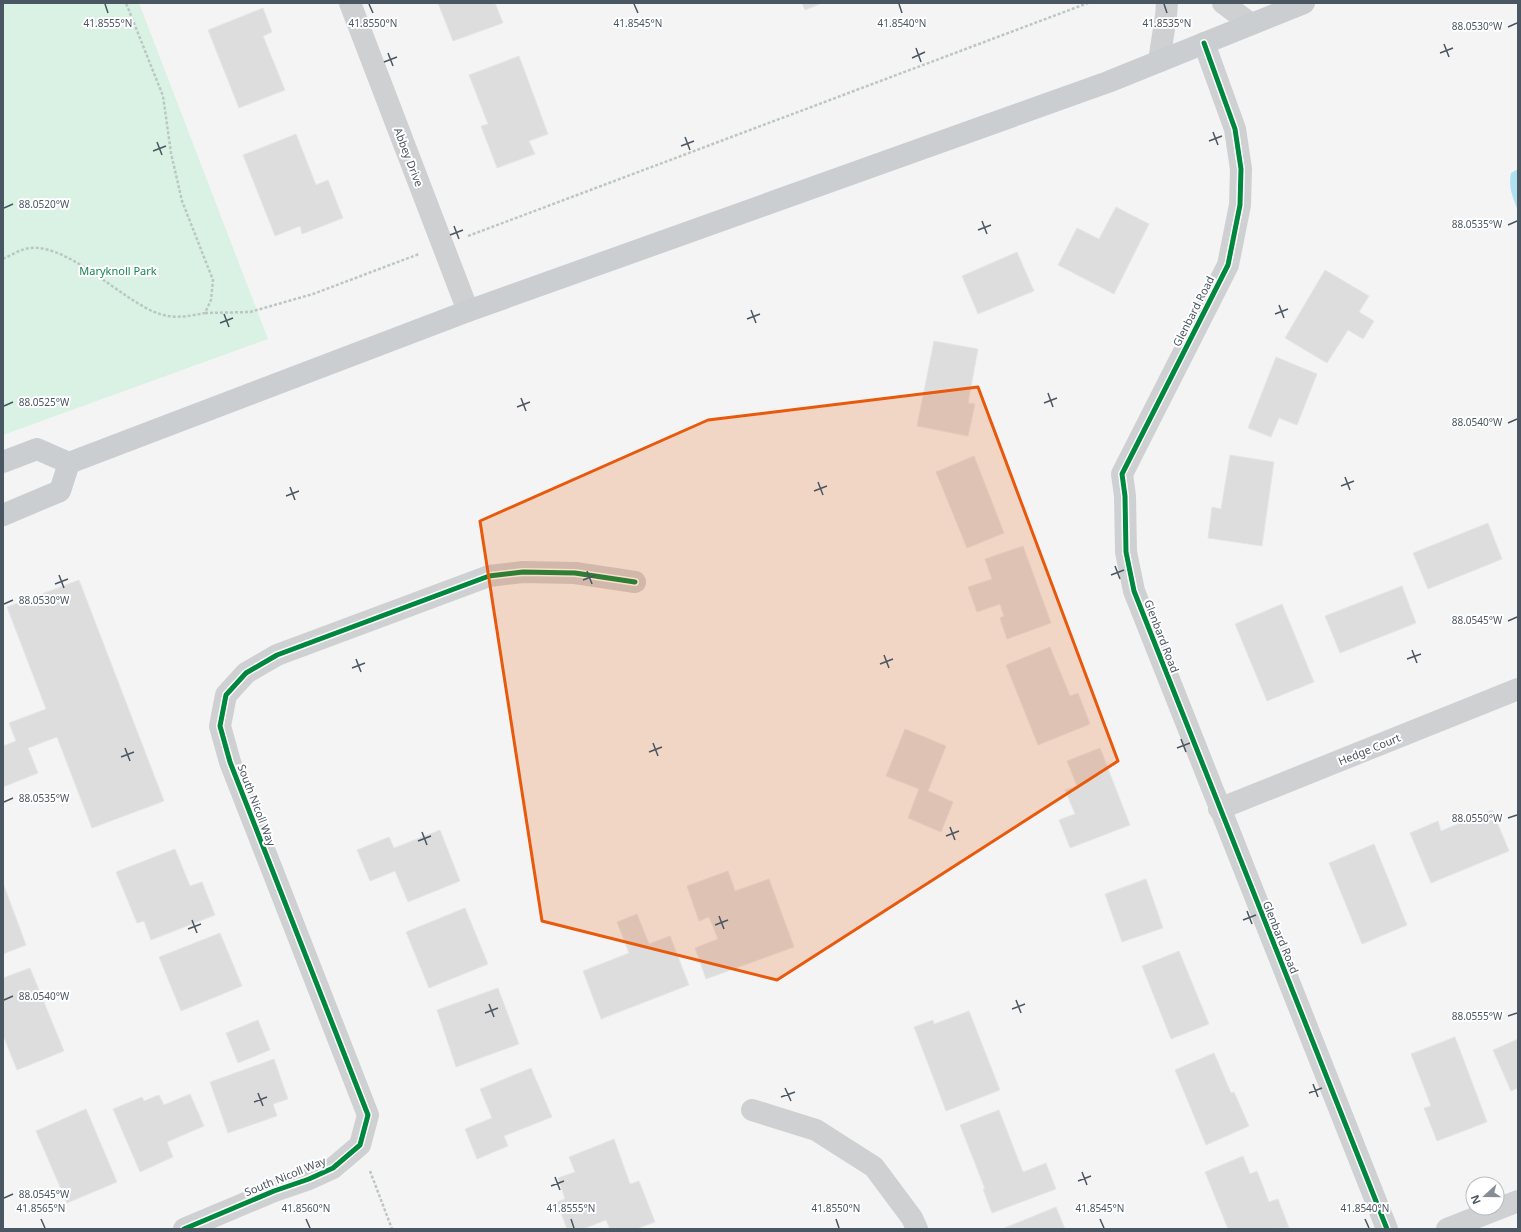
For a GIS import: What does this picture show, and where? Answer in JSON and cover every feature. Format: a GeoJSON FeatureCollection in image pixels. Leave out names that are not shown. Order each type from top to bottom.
{"type":"FeatureCollection","features":[{"type":"Feature","properties":{"kind":"main road"},"geometry":{"type":"LineString","coordinates":[[3,462],[37,449],[69,463],[468,311],[1108,82],[1304,3]]}},
{"type":"Feature","properties":{"kind":"main road"},"geometry":{"type":"LineString","coordinates":[[3,515],[60,491],[69,463]]}},
{"type":"Feature","properties":{"kind":"street","name":"Abbey Drive"},"geometry":{"type":"LineString","coordinates":[[350,3],[468,311]]}},
{"type":"Feature","properties":{"kind":"street"},"geometry":{"type":"LineString","coordinates":[[1159,61],[1167,3]]}},
{"type":"Feature","properties":{"kind":"street"},"geometry":{"type":"LineString","coordinates":[[1223,3],[1251,24]]}},
{"type":"Feature","properties":{"kind":"street","name":"Glenbard Road"},"geometry":{"type":"LineString","coordinates":[[1204,43],[1235,129],[1241,169],[1240,205],[1228,265],[1122,474],[1125,496],[1126,552],[1134,591],[1219,809],[1387,1229]]}},
{"type":"Feature","properties":{"kind":"street","name":"South Nicoll Way"},"geometry":{"type":"LineString","coordinates":[[184,1229],[333,1168],[360,1145],[368,1115],[230,762],[220,726],[226,695],[246,673],[277,655],[489,576],[523,572],[575,574],[635,582]]}},
{"type":"Feature","properties":{"kind":"street","name":"Hedge Court"},"geometry":{"type":"LineString","coordinates":[[1219,809],[1518,689]]}},
{"type":"Feature","properties":{"kind":"street"},"geometry":{"type":"LineString","coordinates":[[752,1110],[816,1130],[874,1167],[912,1218],[917,1229]]}},
{"type":"Feature","properties":{"kind":"street"},"geometry":{"type":"LineString","coordinates":[[1447,1229],[1518,1201]]}},
{"type":"Feature","properties":{"kind":"path"},"geometry":{"type":"LineString","coordinates":[[126,3],[163,96],[171,153],[182,201],[213,280],[211,300],[205,313]]}},
{"type":"Feature","properties":{"kind":"path"},"geometry":{"type":"LineString","coordinates":[[3,259],[23,249],[41,248],[60,254],[100,276],[131,299],[160,314],[181,317],[205,313],[250,312],[313,294],[1088,3]]}},
{"type":"Feature","properties":{"kind":"path"},"geometry":{"type":"LineString","coordinates":[[360,1145],[392,1229]]}},
{"type":"Feature","properties":{"kind":"highlighted area"},"geometry":{"type":"Polygon","coordinates":[[[978,387],[1118,761],[777,980],[542,921],[480,521],[708,420],[978,387]]]}},
{"type":"Feature","properties":{"kind":"green space","name":"Maryknoll Park"},"geometry":{"type":"Polygon","coordinates":[[[3,3],[139,3],[268,339],[3,435],[3,3]]]}},
{"type":"Feature","properties":{"kind":"water"},"geometry":{"type":"Polygon","coordinates":[[[1518,169],[1518,211],[1514,202],[1510,178],[1511,173],[1518,169]]]}},
{"type":"Feature","properties":{"kind":"building"},"geometry":{"type":"Polygon","coordinates":[[[438,3],[495,3],[503,23],[453,41],[438,3]]]}},
{"type":"Feature","properties":{"kind":"building"},"geometry":{"type":"Polygon","coordinates":[[[802,3],[822,3],[805,10],[802,3]]]}},
{"type":"Feature","properties":{"kind":"building"},"geometry":{"type":"Polygon","coordinates":[[[263,8],[272,32],[263,36],[285,90],[239,108],[208,30],[263,8]]]}},
{"type":"Feature","properties":{"kind":"building"},"geometry":{"type":"Polygon","coordinates":[[[519,56],[548,134],[529,141],[535,154],[497,168],[481,126],[488,124],[469,75],[519,56]]]}},
{"type":"Feature","properties":{"kind":"building"},"geometry":{"type":"Polygon","coordinates":[[[296,134],[316,185],[328,180],[343,218],[302,234],[300,226],[275,236],[243,155],[296,134]]]}},
{"type":"Feature","properties":{"kind":"building"},"geometry":{"type":"Polygon","coordinates":[[[1116,207],[1149,224],[1114,294],[1058,265],[1077,228],[1099,239],[1116,207]]]}},
{"type":"Feature","properties":{"kind":"building"},"geometry":{"type":"Polygon","coordinates":[[[1017,252],[1034,291],[978,314],[962,276],[1017,252]]]}},
{"type":"Feature","properties":{"kind":"building"},"geometry":{"type":"Polygon","coordinates":[[[1325,270],[1369,296],[1359,312],[1374,321],[1363,339],[1348,330],[1327,363],[1285,338],[1325,270]]]}},
{"type":"Feature","properties":{"kind":"building"},"geometry":{"type":"Polygon","coordinates":[[[934,341],[978,349],[968,403],[975,404],[968,436],[917,426],[934,341]]]}},
{"type":"Feature","properties":{"kind":"building"},"geometry":{"type":"Polygon","coordinates":[[[1276,357],[1317,374],[1297,425],[1279,418],[1271,437],[1248,428],[1276,357]]]}},
{"type":"Feature","properties":{"kind":"building"},"geometry":{"type":"Polygon","coordinates":[[[1230,455],[1274,462],[1262,546],[1208,538],[1212,507],[1221,509],[1230,455]]]}},
{"type":"Feature","properties":{"kind":"building"},"geometry":{"type":"Polygon","coordinates":[[[974,456],[1004,533],[967,548],[936,472],[974,456]]]}},
{"type":"Feature","properties":{"kind":"building"},"geometry":{"type":"Polygon","coordinates":[[[1488,523],[1502,559],[1428,589],[1413,553],[1488,523]]]}},
{"type":"Feature","properties":{"kind":"building"},"geometry":{"type":"Polygon","coordinates":[[[1023,546],[1051,623],[1007,639],[1000,618],[1004,616],[1000,604],[977,612],[968,587],[992,579],[985,559],[1023,546]]]}},
{"type":"Feature","properties":{"kind":"building"},"geometry":{"type":"Polygon","coordinates":[[[79,580],[164,801],[92,828],[57,737],[28,748],[38,773],[3,787],[3,746],[16,741],[9,723],[46,709],[7,607],[79,580]]]}},
{"type":"Feature","properties":{"kind":"building"},"geometry":{"type":"Polygon","coordinates":[[[1402,586],[1416,623],[1340,653],[1325,616],[1402,586]]]}},
{"type":"Feature","properties":{"kind":"building"},"geometry":{"type":"Polygon","coordinates":[[[1282,604],[1314,682],[1267,701],[1235,624],[1282,604]]]}},
{"type":"Feature","properties":{"kind":"building"},"geometry":{"type":"Polygon","coordinates":[[[1050,647],[1070,696],[1078,693],[1090,724],[1038,745],[1006,665],[1050,647]]]}},
{"type":"Feature","properties":{"kind":"building"},"geometry":{"type":"Polygon","coordinates":[[[905,729],[946,746],[928,791],[953,802],[941,832],[908,818],[919,789],[886,776],[905,729]]]}},
{"type":"Feature","properties":{"kind":"building"},"geometry":{"type":"Polygon","coordinates":[[[1100,748],[1130,825],[1070,848],[1059,820],[1075,814],[1065,790],[1077,786],[1067,761],[1100,748]]]}},
{"type":"Feature","properties":{"kind":"building"},"geometry":{"type":"Polygon","coordinates":[[[1492,810],[1509,851],[1431,883],[1410,833],[1438,821],[1441,831],[1492,810]]]}},
{"type":"Feature","properties":{"kind":"building"},"geometry":{"type":"Polygon","coordinates":[[[440,830],[460,881],[408,902],[395,871],[370,881],[357,850],[389,837],[394,848],[440,830]]]}},
{"type":"Feature","properties":{"kind":"building"},"geometry":{"type":"Polygon","coordinates":[[[1374,844],[1407,925],[1362,944],[1329,863],[1374,844]]]}},
{"type":"Feature","properties":{"kind":"building"},"geometry":{"type":"Polygon","coordinates":[[[175,849],[190,886],[202,882],[215,915],[151,940],[144,921],[137,923],[116,872],[175,849]]]}},
{"type":"Feature","properties":{"kind":"building"},"geometry":{"type":"Polygon","coordinates":[[[728,871],[735,891],[769,879],[794,947],[706,979],[695,948],[718,939],[709,917],[699,921],[687,886],[728,871]]]}},
{"type":"Feature","properties":{"kind":"building"},"geometry":{"type":"Polygon","coordinates":[[[1146,879],[1163,928],[1122,942],[1105,894],[1146,879]]]}},
{"type":"Feature","properties":{"kind":"building"},"geometry":{"type":"Polygon","coordinates":[[[3,883],[26,945],[3,954],[3,883]]]}},
{"type":"Feature","properties":{"kind":"building"},"geometry":{"type":"Polygon","coordinates":[[[465,908],[488,964],[429,988],[406,932],[465,908]]]}},
{"type":"Feature","properties":{"kind":"building"},"geometry":{"type":"Polygon","coordinates":[[[637,914],[649,944],[670,936],[689,985],[601,1019],[583,971],[629,953],[617,922],[637,914]]]}},
{"type":"Feature","properties":{"kind":"building"},"geometry":{"type":"Polygon","coordinates":[[[220,933],[242,986],[181,1011],[159,957],[220,933]]]}},
{"type":"Feature","properties":{"kind":"building"},"geometry":{"type":"Polygon","coordinates":[[[1179,951],[1209,1024],[1171,1039],[1142,966],[1179,951]]]}},
{"type":"Feature","properties":{"kind":"building"},"geometry":{"type":"Polygon","coordinates":[[[30,968],[64,1051],[17,1070],[3,1035],[3,978],[30,968]]]}},
{"type":"Feature","properties":{"kind":"building"},"geometry":{"type":"Polygon","coordinates":[[[498,988],[519,1044],[456,1067],[437,1010],[498,988]]]}},
{"type":"Feature","properties":{"kind":"building"},"geometry":{"type":"Polygon","coordinates":[[[969,1011],[1000,1090],[946,1111],[914,1027],[933,1020],[934,1024],[969,1011]]]}},
{"type":"Feature","properties":{"kind":"building"},"geometry":{"type":"Polygon","coordinates":[[[258,1020],[270,1050],[238,1063],[226,1033],[258,1020]]]}},
{"type":"Feature","properties":{"kind":"building"},"geometry":{"type":"Polygon","coordinates":[[[1455,1037],[1487,1122],[1437,1141],[1424,1108],[1431,1106],[1411,1054],[1455,1037]]]}},
{"type":"Feature","properties":{"kind":"building"},"geometry":{"type":"Polygon","coordinates":[[[1518,1039],[1518,1088],[1511,1091],[1493,1050],[1518,1039]]]}},
{"type":"Feature","properties":{"kind":"building"},"geometry":{"type":"Polygon","coordinates":[[[1214,1053],[1231,1093],[1234,1092],[1249,1126],[1206,1145],[1175,1070],[1214,1053]]]}},
{"type":"Feature","properties":{"kind":"building"},"geometry":{"type":"Polygon","coordinates":[[[274,1059],[288,1099],[273,1104],[277,1116],[228,1133],[210,1082],[274,1059]]]}},
{"type":"Feature","properties":{"kind":"building"},"geometry":{"type":"Polygon","coordinates":[[[531,1068],[552,1117],[504,1136],[508,1146],[477,1159],[465,1129],[492,1118],[480,1089],[531,1068]]]}},
{"type":"Feature","properties":{"kind":"building"},"geometry":{"type":"Polygon","coordinates":[[[190,1094],[204,1126],[167,1142],[173,1157],[140,1172],[113,1109],[142,1097],[144,1101],[159,1095],[164,1105],[190,1094]]]}},
{"type":"Feature","properties":{"kind":"building"},"geometry":{"type":"Polygon","coordinates":[[[86,1109],[117,1182],[67,1203],[36,1131],[86,1109]]]}},
{"type":"Feature","properties":{"kind":"building"},"geometry":{"type":"Polygon","coordinates":[[[999,1110],[1023,1172],[1046,1163],[1056,1189],[992,1213],[983,1189],[985,1189],[960,1125],[999,1110]]]}},
{"type":"Feature","properties":{"kind":"building"},"geometry":{"type":"Polygon","coordinates":[[[614,1139],[630,1184],[639,1181],[655,1222],[636,1229],[610,1229],[606,1220],[583,1229],[567,1229],[557,1202],[565,1199],[558,1178],[575,1172],[569,1157],[614,1139]]]}},
{"type":"Feature","properties":{"kind":"building"},"geometry":{"type":"Polygon","coordinates":[[[1243,1156],[1250,1174],[1257,1171],[1269,1202],[1278,1199],[1289,1228],[1228,1229],[1205,1172],[1243,1156]]]}},
{"type":"Feature","properties":{"kind":"building"},"geometry":{"type":"Polygon","coordinates":[[[1056,1207],[1065,1229],[1002,1229],[1056,1207]]]}},
{"type":"Feature","properties":{"kind":"cycle path"},"geometry":{"type":"LineString","coordinates":[[1204,43],[1235,129],[1241,169],[1240,205],[1228,265],[1122,474],[1125,496],[1126,552],[1134,591],[1387,1229]]}},
{"type":"Feature","properties":{"kind":"cycle path"},"geometry":{"type":"LineString","coordinates":[[184,1229],[333,1168],[360,1145],[368,1115],[230,762],[220,726],[226,695],[246,673],[277,655],[489,576],[523,572],[575,573],[635,582]]}}]}
